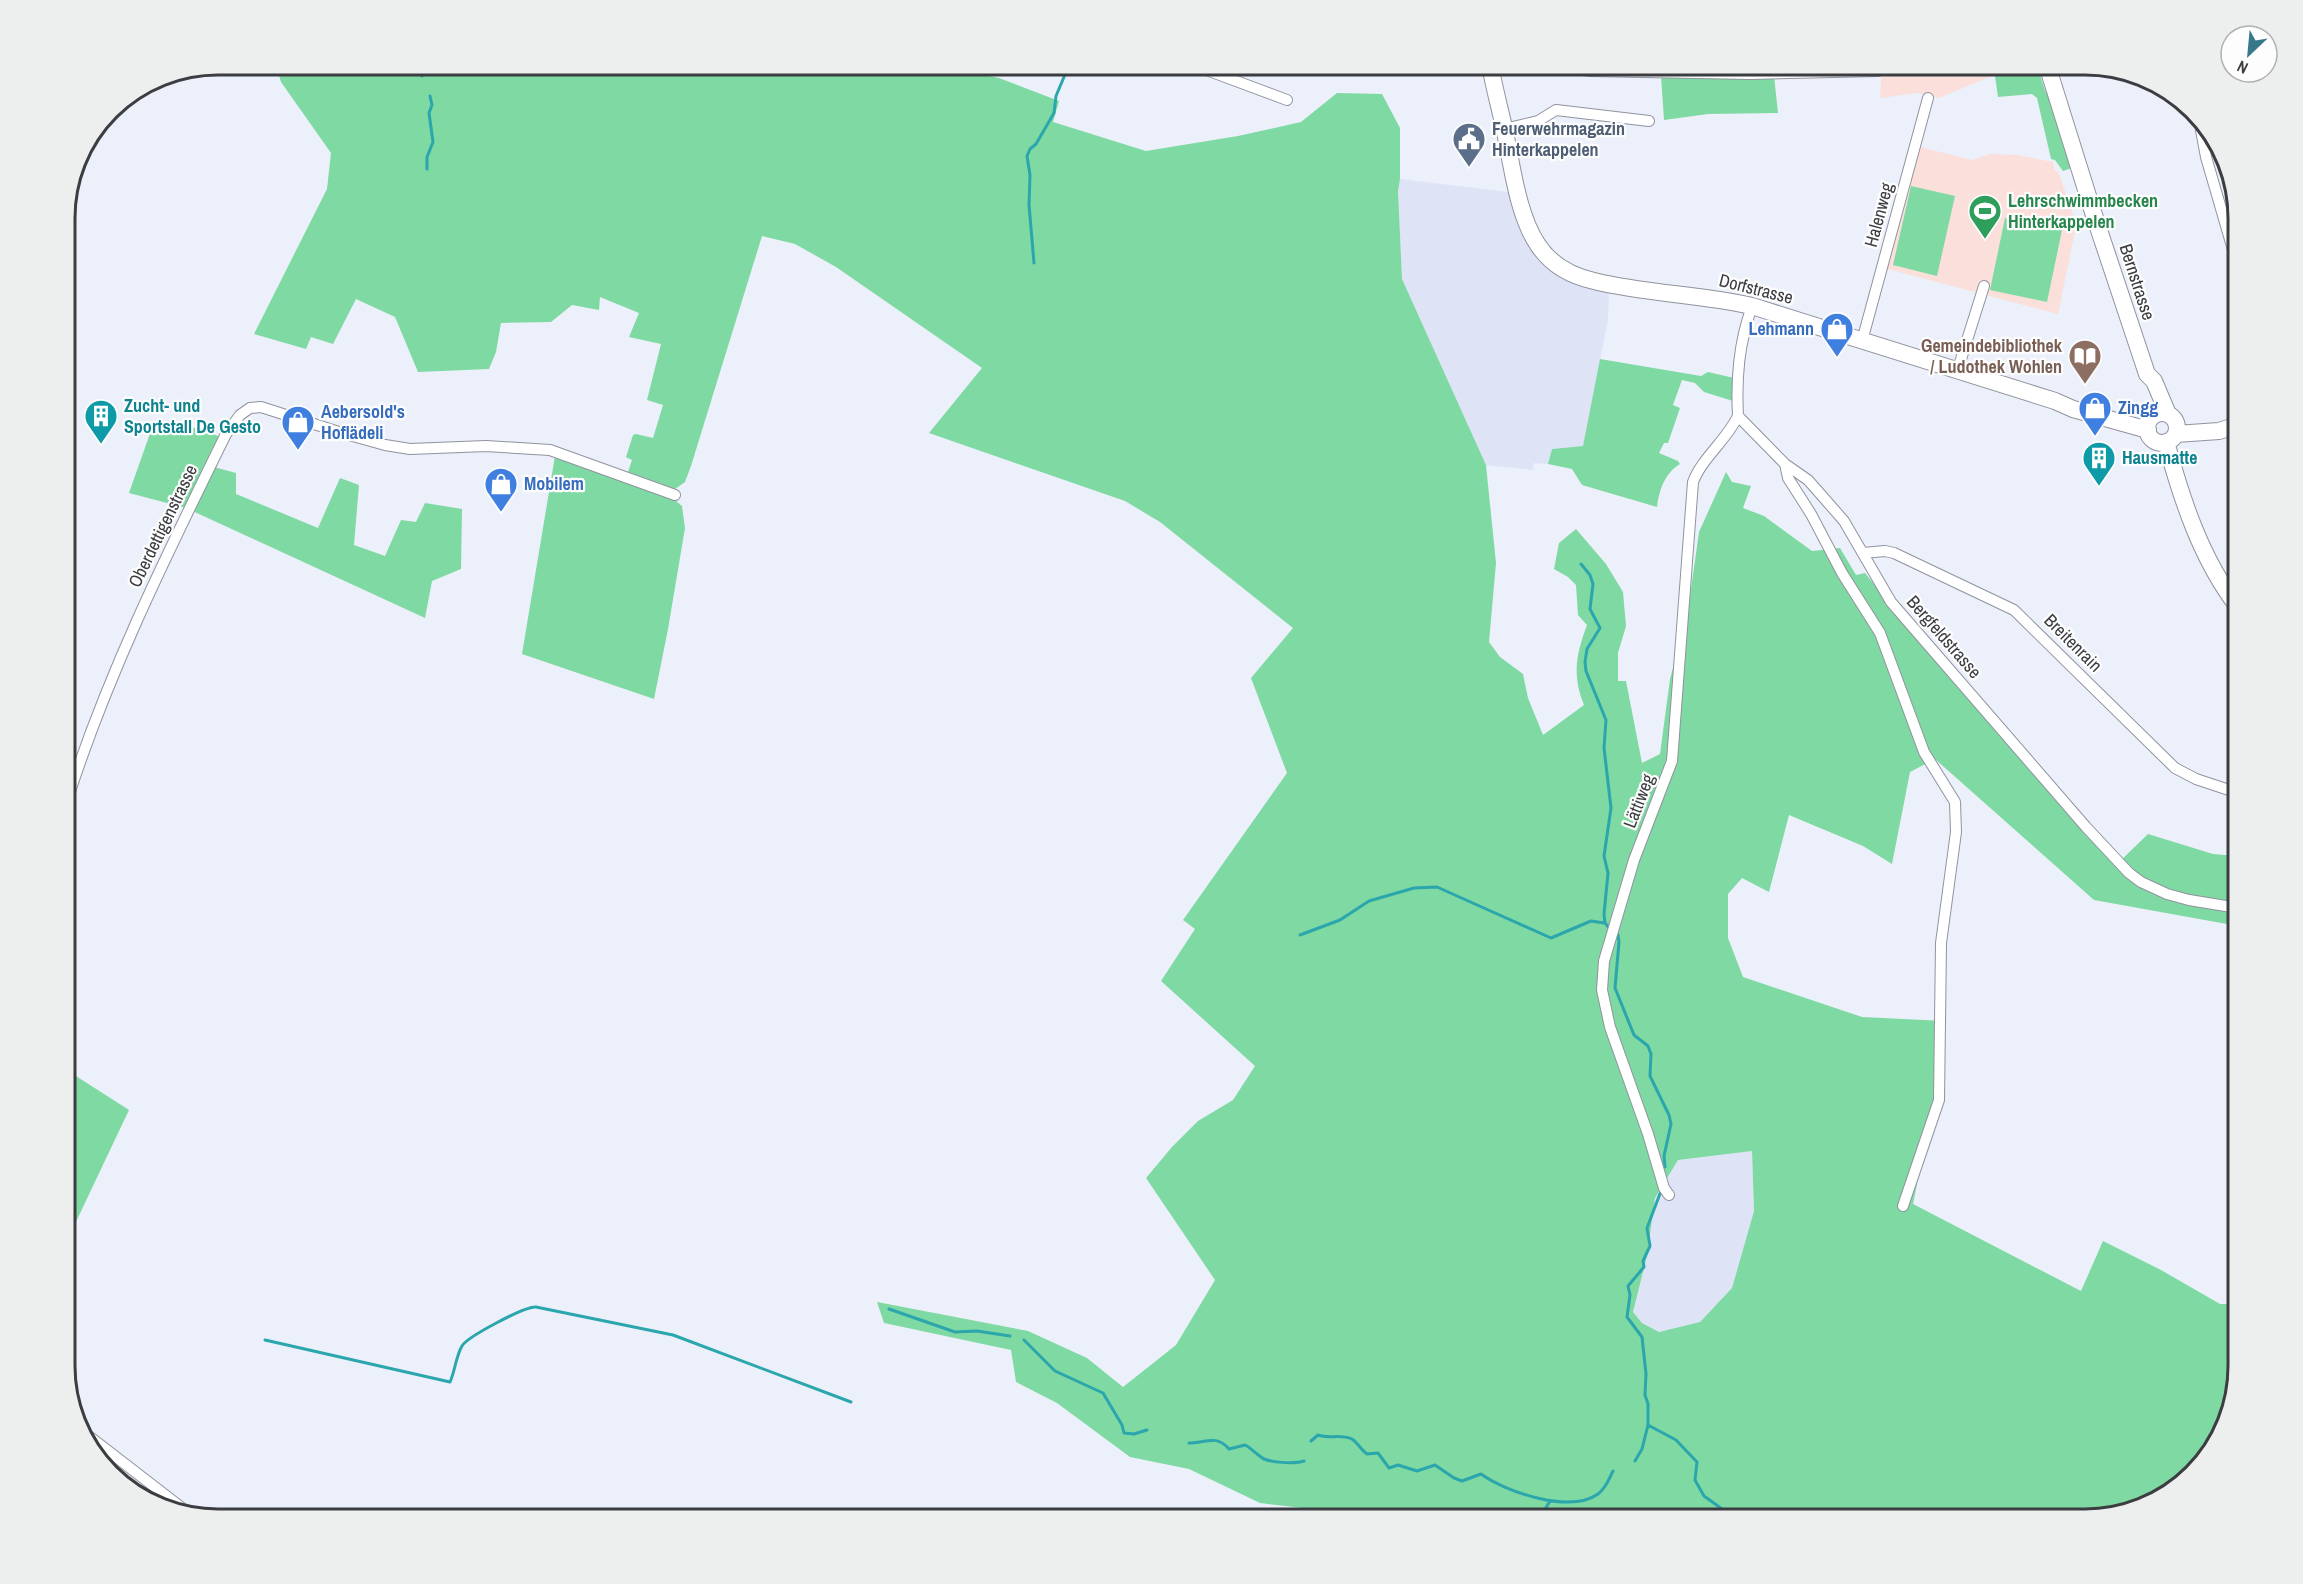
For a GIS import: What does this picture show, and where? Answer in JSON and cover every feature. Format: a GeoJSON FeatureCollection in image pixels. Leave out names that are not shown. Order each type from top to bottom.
{"type":"FeatureCollection","features":[{"type":"Feature","properties":{"kind":"street"},"geometry":{"type":"LineString","coordinates":[[1222,75],[1287,100]]}},
{"type":"Feature","properties":{"kind":"street","name":"Dorfstrasse"},"geometry":{"type":"LineString","coordinates":[[1492,75],[1528,225],[1538,246],[1556,264],[1572,274],[1594,281],[1721,298],[1752,306],[2055,401],[2083,412],[2149,424]]}},
{"type":"Feature","properties":{"kind":"street","name":"Bernstrasse"},"geometry":{"type":"LineString","coordinates":[[2050,75],[2147,374],[2146,385],[2152,410],[2149,424]]}},
{"type":"Feature","properties":{"kind":"street","name":"Halenweg"},"geometry":{"type":"LineString","coordinates":[[1862,341],[1929,98]]}},
{"type":"Feature","properties":{"kind":"street"},"geometry":{"type":"LineString","coordinates":[[1504,129],[1538,121],[1556,110],[1649,121]]}},
{"type":"Feature","properties":{"kind":"street"},"geometry":{"type":"LineString","coordinates":[[2201,135],[2228,233]]}},
{"type":"Feature","properties":{"kind":"street"},"geometry":{"type":"LineString","coordinates":[[1957,372],[1984,286]]}},
{"type":"Feature","properties":{"kind":"street"},"geometry":{"type":"LineString","coordinates":[[1738,416],[1740,352],[1743,332],[1752,306]]}},
{"type":"Feature","properties":{"kind":"street","name":"Bernstrasse"},"geometry":{"type":"LineString","coordinates":[[2147,374],[2154,381],[2171,427],[2204,554],[2228,593]]}},
{"type":"Feature","properties":{"kind":"street","name":"Oberdettigenstrasse"},"geometry":{"type":"LineString","coordinates":[[75,778],[96,717],[152,585],[226,434],[249,408],[268,409],[342,433],[385,445],[410,449],[488,446],[550,450],[675,495]]}},
{"type":"Feature","properties":{"kind":"street"},"geometry":{"type":"LineString","coordinates":[[2171,427],[2158,413],[2149,424],[2155,441],[2171,427],[2193,423],[2228,424]]}},
{"type":"Feature","properties":{"kind":"street","name":"Bergfeldstrasse"},"geometry":{"type":"LineString","coordinates":[[1738,416],[1785,464],[1808,480],[1844,521],[1891,602],[2086,827],[2129,873],[2141,882],[2167,894],[2228,906]]}},
{"type":"Feature","properties":{"kind":"street","name":"Lättiweg"},"geometry":{"type":"LineString","coordinates":[[1669,1195],[1605,1009],[1601,977],[1610,938],[1634,860],[1672,761],[1693,482],[1729,433],[1738,416]]}},
{"type":"Feature","properties":{"kind":"street"},"geometry":{"type":"LineString","coordinates":[[1785,464],[1788,478],[1811,514],[1842,573],[1880,633],[1924,752],[1955,802],[1956,831],[1941,943],[1939,1100],[1903,1206]]}},
{"type":"Feature","properties":{"kind":"street","name":"Breitenrain"},"geometry":{"type":"LineString","coordinates":[[1863,552],[1894,553],[2014,610],[2175,768],[2196,779],[2228,790]]}},
{"type":"Feature","properties":{"kind":"street"},"geometry":{"type":"LineString","coordinates":[[98,1443],[173,1501]]}},
{"type":"Feature","properties":{"kind":"shaded area"},"geometry":{"type":"Polygon","coordinates":[[[1881,75],[1994,75],[1939,98],[1917,93],[1880,98],[1881,75]]]}},
{"type":"Feature","properties":{"kind":"shaded area"},"geometry":{"type":"Polygon","coordinates":[[[1916,146],[1972,160],[1990,154],[2017,155],[2053,162],[2079,232],[2075,231],[2058,314],[1884,268],[1916,146]]]}},
{"type":"Feature","properties":{"kind":"shaded area"},"geometry":{"type":"Polygon","coordinates":[[[1400,179],[1508,192],[1537,260],[1564,280],[1609,290],[1608,320],[1583,446],[1552,449],[1548,464],[1534,463],[1533,470],[1486,465],[1402,279],[1398,191],[1400,179]]]}},
{"type":"Feature","properties":{"kind":"shaded area"},"geometry":{"type":"Polygon","coordinates":[[[1752,1151],[1754,1211],[1732,1288],[1700,1322],[1659,1332],[1642,1323],[1633,1312],[1647,1256],[1655,1198],[1678,1160],[1752,1151]]]}},
{"type":"Feature","properties":{"kind":"green space"},"geometry":{"type":"Polygon","coordinates":[[[279,75],[984,75],[999,78],[1059,101],[1053,122],[1146,151],[1238,136],[1301,122],[1337,93],[1382,94],[1400,128],[1398,191],[1402,279],[1486,465],[1496,563],[1489,642],[1500,657],[1523,674],[1528,698],[1543,735],[1584,705],[1578,684],[1577,665],[1587,625],[1578,615],[1576,585],[1554,569],[1559,543],[1576,529],[1606,564],[1623,592],[1626,626],[1618,653],[1618,681],[1626,681],[1642,763],[1660,754],[1670,679],[1687,617],[1699,532],[1726,472],[1732,482],[1751,486],[1743,508],[1764,516],[1812,551],[1840,548],[1856,575],[1865,573],[1988,722],[2115,866],[2148,834],[2213,854],[2228,855],[2228,924],[2094,900],[1935,759],[1910,772],[1892,864],[1863,846],[1789,815],[1769,892],[1742,878],[1728,894],[1728,938],[1743,977],[1862,1017],[1944,1021],[1932,1109],[1913,1204],[2081,1291],[2103,1241],[2161,1270],[2220,1304],[2228,1304],[2227,1384],[2217,1420],[2204,1445],[2179,1473],[2164,1485],[2131,1501],[2094,1509],[1312,1509],[1260,1503],[1189,1469],[1130,1457],[1057,1403],[1016,1382],[1011,1350],[884,1323],[877,1302],[1028,1331],[1087,1358],[1123,1387],[1176,1345],[1215,1280],[1146,1178],[1198,1121],[1233,1100],[1255,1066],[1161,981],[1195,929],[1183,920],[1287,773],[1251,678],[1293,628],[1160,522],[1125,501],[929,433],[982,368],[836,267],[795,244],[762,236],[691,466],[685,482],[675,489],[628,472],[632,460],[626,457],[633,435],[653,438],[663,405],[647,400],[661,344],[629,337],[639,313],[600,297],[599,310],[572,305],[551,322],[501,323],[496,352],[489,369],[418,372],[395,317],[356,299],[333,344],[311,337],[306,349],[254,334],[327,189],[331,153],[281,82],[279,75]],[[1752,1151],[1678,1160],[1655,1198],[1647,1256],[1633,1312],[1642,1323],[1659,1332],[1700,1322],[1732,1288],[1754,1211],[1752,1151]]]}},
{"type":"Feature","properties":{"kind":"green space"},"geometry":{"type":"Polygon","coordinates":[[[2040,75],[2072,168],[2063,171],[2055,160],[2051,159],[2037,98],[2032,94],[1998,97],[1995,76],[2040,75]]]}},
{"type":"Feature","properties":{"kind":"green space"},"geometry":{"type":"Polygon","coordinates":[[[1661,76],[1774,76],[1778,113],[1708,114],[1664,120],[1661,76]]]}},
{"type":"Feature","properties":{"kind":"green space"},"geometry":{"type":"Polygon","coordinates":[[[1911,186],[1955,196],[1937,276],[1893,265],[1911,186]]]}},
{"type":"Feature","properties":{"kind":"green space"},"geometry":{"type":"Polygon","coordinates":[[[2005,218],[2062,230],[2047,302],[1990,290],[2005,218]]]}},
{"type":"Feature","properties":{"kind":"green space"},"geometry":{"type":"Polygon","coordinates":[[[1600,359],[1701,376],[1708,372],[1734,378],[1733,401],[1704,392],[1695,383],[1682,380],[1673,405],[1680,408],[1668,443],[1664,443],[1659,453],[1680,464],[1670,472],[1664,482],[1657,507],[1582,485],[1572,469],[1548,464],[1552,449],[1583,446],[1600,359]]]}},
{"type":"Feature","properties":{"kind":"green space"},"geometry":{"type":"Polygon","coordinates":[[[153,425],[186,425],[224,438],[210,466],[236,473],[236,494],[318,528],[340,478],[359,485],[354,545],[385,556],[401,520],[416,522],[425,503],[462,509],[461,569],[432,581],[425,618],[186,508],[129,493],[153,425]]]}},
{"type":"Feature","properties":{"kind":"green space"},"geometry":{"type":"Polygon","coordinates":[[[555,456],[670,496],[682,506],[685,528],[654,699],[522,654],[555,456]]]}},
{"type":"Feature","properties":{"kind":"green space"},"geometry":{"type":"Polygon","coordinates":[[[75,1075],[129,1110],[75,1224],[75,1075]]]}},
{"type":"Feature","properties":{"kind":"waterway"},"geometry":{"type":"LineString","coordinates":[[1034,263],[1027,156],[1054,113],[1056,96],[1065,75]]}},
{"type":"Feature","properties":{"kind":"waterway"},"geometry":{"type":"LineString","coordinates":[[427,169],[427,157],[433,142],[429,113],[432,105],[430,96]]}},
{"type":"Feature","properties":{"kind":"waterway"},"geometry":{"type":"LineString","coordinates":[[1581,564],[1590,575],[1593,584],[1590,609],[1600,628],[1587,649],[1585,662],[1586,671],[1606,720],[1604,748],[1611,808],[1604,856],[1608,873],[1604,914],[1605,923],[1610,929]]}},
{"type":"Feature","properties":{"kind":"waterway"},"geometry":{"type":"LineString","coordinates":[[1300,935],[1340,920],[1369,901],[1414,888],[1437,887],[1551,938],[1591,921],[1604,923]]}},
{"type":"Feature","properties":{"kind":"waterway"},"geometry":{"type":"LineString","coordinates":[[1615,932],[1619,942],[1615,988],[1634,1035],[1648,1046],[1651,1054],[1650,1076],[1671,1124],[1664,1156],[1665,1167]]}},
{"type":"Feature","properties":{"kind":"waterway"},"geometry":{"type":"LineString","coordinates":[[1635,1461],[1642,1449],[1648,1425],[1648,1404],[1645,1395],[1646,1374],[1642,1337],[1627,1317],[1630,1295],[1628,1286],[1644,1267],[1643,1261],[1650,1246],[1647,1228],[1661,1191]]}},
{"type":"Feature","properties":{"kind":"waterway"},"geometry":{"type":"LineString","coordinates":[[265,1340],[450,1382],[460,1350],[466,1342],[485,1329],[536,1307],[673,1335],[851,1402]]}},
{"type":"Feature","properties":{"kind":"waterway"},"geometry":{"type":"LineString","coordinates":[[889,1309],[955,1332],[977,1331],[1010,1336]]}},
{"type":"Feature","properties":{"kind":"waterway"},"geometry":{"type":"LineString","coordinates":[[1024,1340],[1055,1371],[1103,1393],[1122,1425],[1124,1433],[1134,1434],[1147,1430]]}},
{"type":"Feature","properties":{"kind":"waterway"},"geometry":{"type":"LineString","coordinates":[[1648,1425],[1676,1440],[1697,1462],[1695,1480],[1704,1496],[1722,1509]]}},
{"type":"Feature","properties":{"kind":"waterway"},"geometry":{"type":"LineString","coordinates":[[1311,1441],[1318,1435],[1348,1438],[1352,1439],[1367,1454],[1378,1453],[1389,1468],[1398,1465],[1417,1471],[1435,1465],[1462,1481],[1481,1474],[1522,1494],[1555,1501],[1586,1500],[1598,1494],[1613,1471]]}},
{"type":"Feature","properties":{"kind":"waterway"},"geometry":{"type":"LineString","coordinates":[[1189,1443],[1210,1440],[1220,1442],[1229,1449],[1245,1445],[1269,1461],[1288,1463],[1304,1461]]}},
{"type":"Feature","properties":{"kind":"waterway"},"geometry":{"type":"LineString","coordinates":[[1545,1509],[1550,1501]]}},
{"type":"Feature","properties":{"kind":"place","name":"Feuerwehrmagazin Hinterkappelen"},"geometry":{"type":"Point","coordinates":[1469,168]}},
{"type":"Feature","properties":{"kind":"place","name":"Lehrschwimmbecken Hinterkappelen"},"geometry":{"type":"Point","coordinates":[1985,240]}},
{"type":"Feature","properties":{"kind":"place","name":"Lehmann"},"geometry":{"type":"Point","coordinates":[1837,358]}},
{"type":"Feature","properties":{"kind":"place","name":"Gemeindebibliothek / Ludothek Wohlen"},"geometry":{"type":"Point","coordinates":[2085,385]}},
{"type":"Feature","properties":{"kind":"place","name":"Zingg"},"geometry":{"type":"Point","coordinates":[2095,437]}},
{"type":"Feature","properties":{"kind":"place","name":"Zucht- und Sportstall De Gesto"},"geometry":{"type":"Point","coordinates":[101,445]}},
{"type":"Feature","properties":{"kind":"place","name":"Aebersold's Hoflädeli"},"geometry":{"type":"Point","coordinates":[298,451]}},
{"type":"Feature","properties":{"kind":"place","name":"Hausmatte"},"geometry":{"type":"Point","coordinates":[2099,487]}},
{"type":"Feature","properties":{"kind":"place","name":"Mobilem"},"geometry":{"type":"Point","coordinates":[501,513]}}]}
